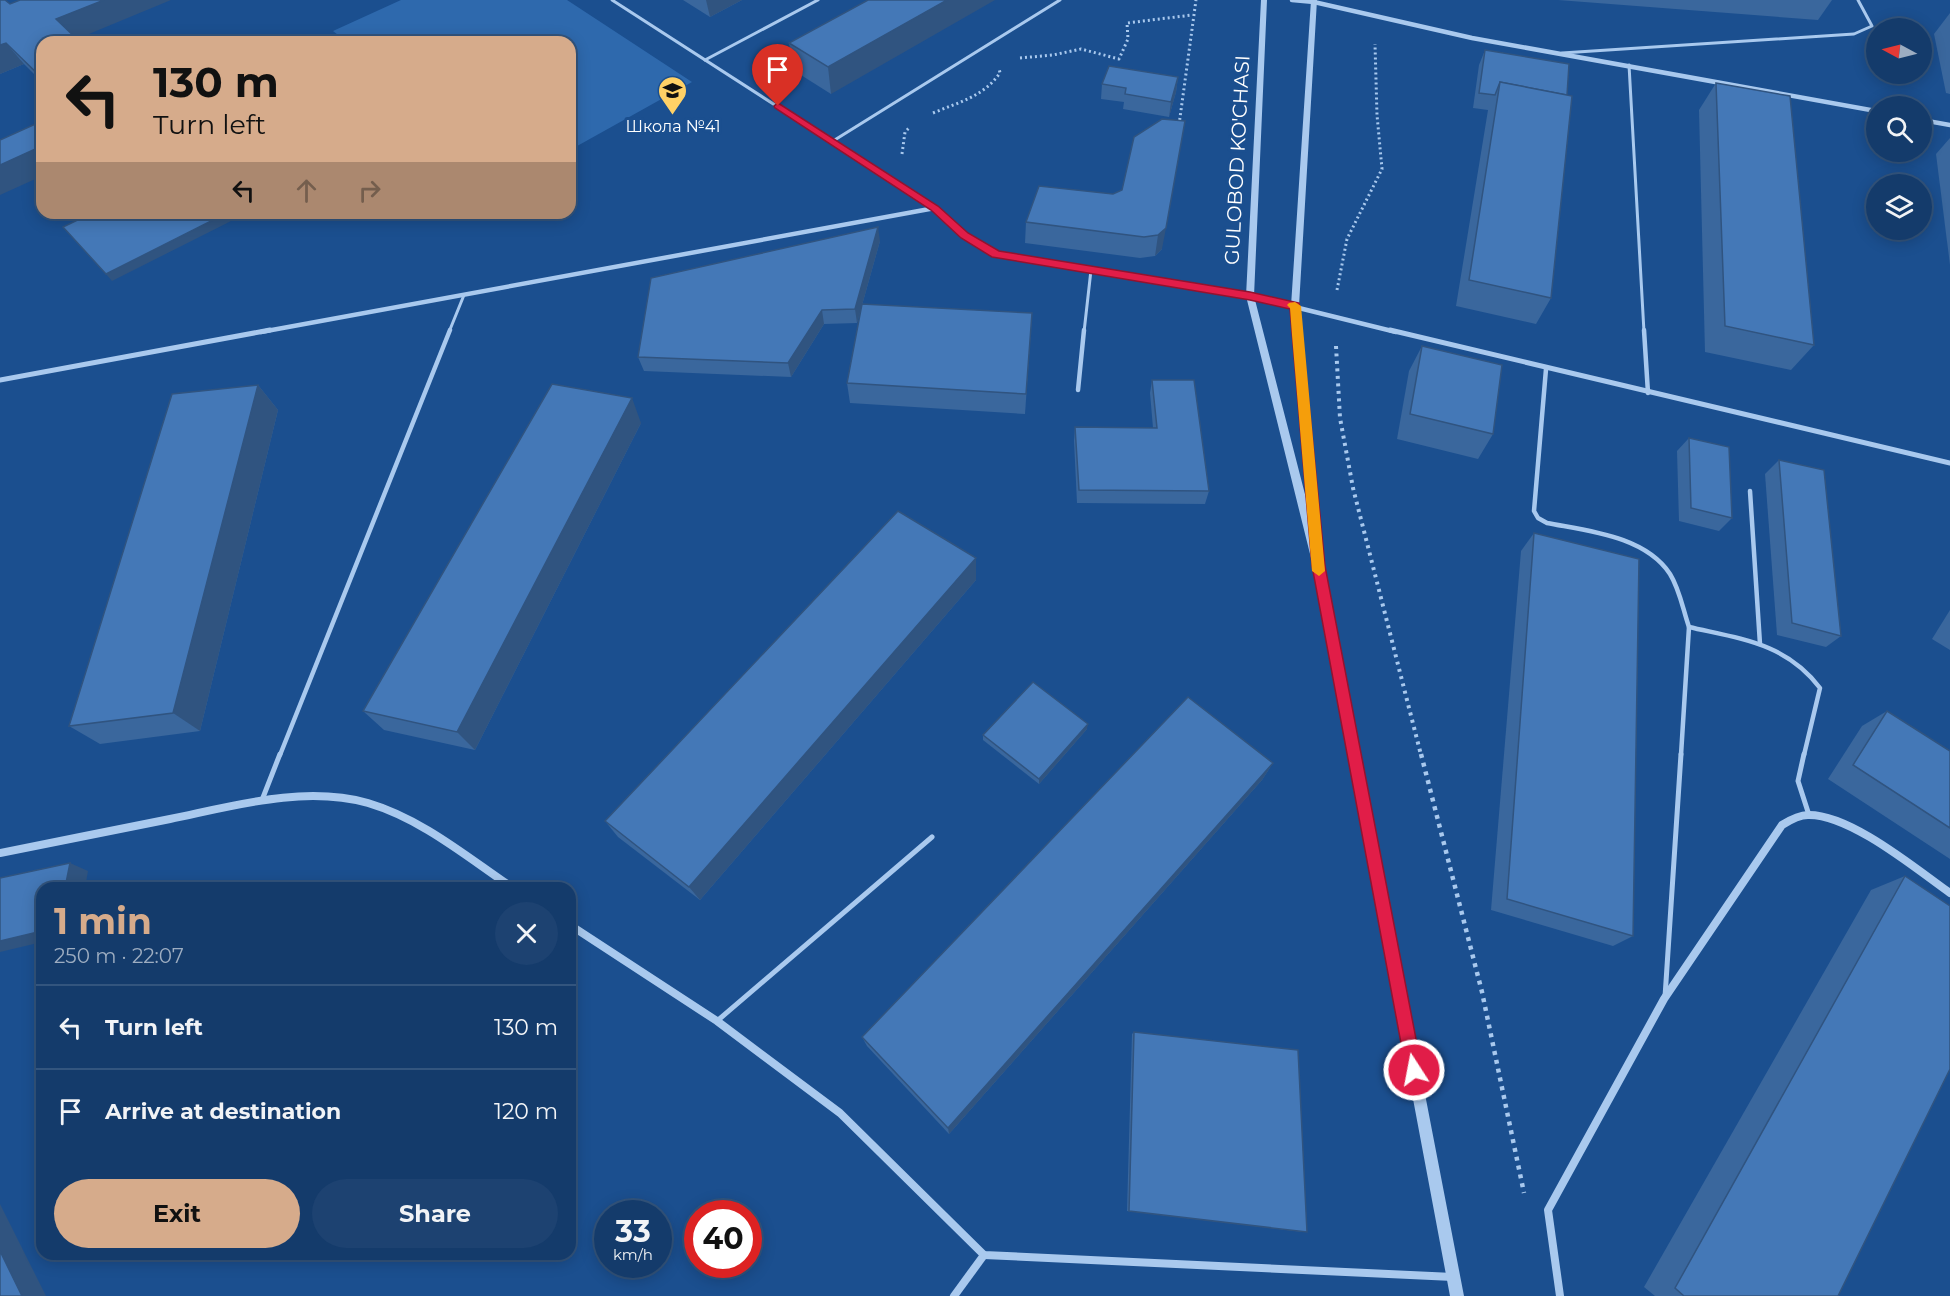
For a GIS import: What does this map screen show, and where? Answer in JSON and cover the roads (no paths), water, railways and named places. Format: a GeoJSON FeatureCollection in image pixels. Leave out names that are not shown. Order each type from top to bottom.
{"type":"FeatureCollection","features":[{"type":"Feature","properties":{"kind":"street","name":"GULOBOD KO'CHASI"},"geometry":{"type":"LineString","coordinates":[[1264,0],[1250,296],[1318,566],[1457,1296]]}},
{"type":"Feature","properties":{"kind":"street"},"geometry":{"type":"LineString","coordinates":[[1292,0],[1314,1],[1472,38],[1629,64],[1866,109]]}},
{"type":"Feature","properties":{"kind":"street","name":"GULOBOD KO'CHASI"},"geometry":{"type":"LineString","coordinates":[[1314,1],[1295,306],[1318,566]]}},
{"type":"Feature","properties":{"kind":"street"},"geometry":{"type":"LineString","coordinates":[[1932,122],[1950,125]]}},
{"type":"Feature","properties":{"kind":"street"},"geometry":{"type":"LineString","coordinates":[[0,380],[935,208],[964,235],[996,254],[1250,296],[1546,369],[1950,463]]}},
{"type":"Feature","properties":{"kind":"street"},"geometry":{"type":"LineString","coordinates":[[0,853],[262,800],[297,796],[338,798],[379,807],[413,824],[504,882]]}},
{"type":"Feature","properties":{"kind":"street"},"geometry":{"type":"LineString","coordinates":[[1560,1296],[1548,1210],[1665,999],[1782,825],[1794,818],[1809,815],[1830,819],[1852,828],[1950,893]]}},
{"type":"Feature","properties":{"kind":"street"},"geometry":{"type":"LineString","coordinates":[[576,929],[717,1021],[840,1113],[984,1256],[1453,1277]]}},
{"type":"Feature","properties":{"kind":"street"},"geometry":{"type":"LineString","coordinates":[[954,1296],[984,1256]]}},
{"type":"Feature","properties":{"kind":"lane"},"geometry":{"type":"LineString","coordinates":[[612,0],[935,208]]}},
{"type":"Feature","properties":{"kind":"lane"},"geometry":{"type":"LineString","coordinates":[[705,60],[818,0]]}},
{"type":"Feature","properties":{"kind":"lane"},"geometry":{"type":"LineString","coordinates":[[833,141],[1060,0]]}},
{"type":"Feature","properties":{"kind":"lane"},"geometry":{"type":"LineString","coordinates":[[1559,53],[1854,34],[1872,26],[1858,0]]}},
{"type":"Feature","properties":{"kind":"lane"},"geometry":{"type":"LineString","coordinates":[[1629,64],[1648,393]]}},
{"type":"Feature","properties":{"kind":"lane"},"geometry":{"type":"LineString","coordinates":[[1078,390],[1091,270]]}},
{"type":"Feature","properties":{"kind":"lane"},"geometry":{"type":"LineString","coordinates":[[262,800],[464,295]]}},
{"type":"Feature","properties":{"kind":"lane"},"geometry":{"type":"LineString","coordinates":[[1546,369],[1534,511],[1538,518],[1547,523],[1615,537],[1657,561],[1664,567],[1673,582],[1689,627],[1665,999]]}},
{"type":"Feature","properties":{"kind":"lane"},"geometry":{"type":"LineString","coordinates":[[1750,491],[1760,644]]}},
{"type":"Feature","properties":{"kind":"lane"},"geometry":{"type":"LineString","coordinates":[[1689,627],[1760,644],[1796,660],[1811,673],[1820,688],[1798,781],[1809,815]]}},
{"type":"Feature","properties":{"kind":"lane"},"geometry":{"type":"LineString","coordinates":[[717,1021],[932,837]]}},
{"type":"Feature","properties":{"kind":"place","name":"Школа №41"},"geometry":{"type":"Point","coordinates":[673,116]}}]}
